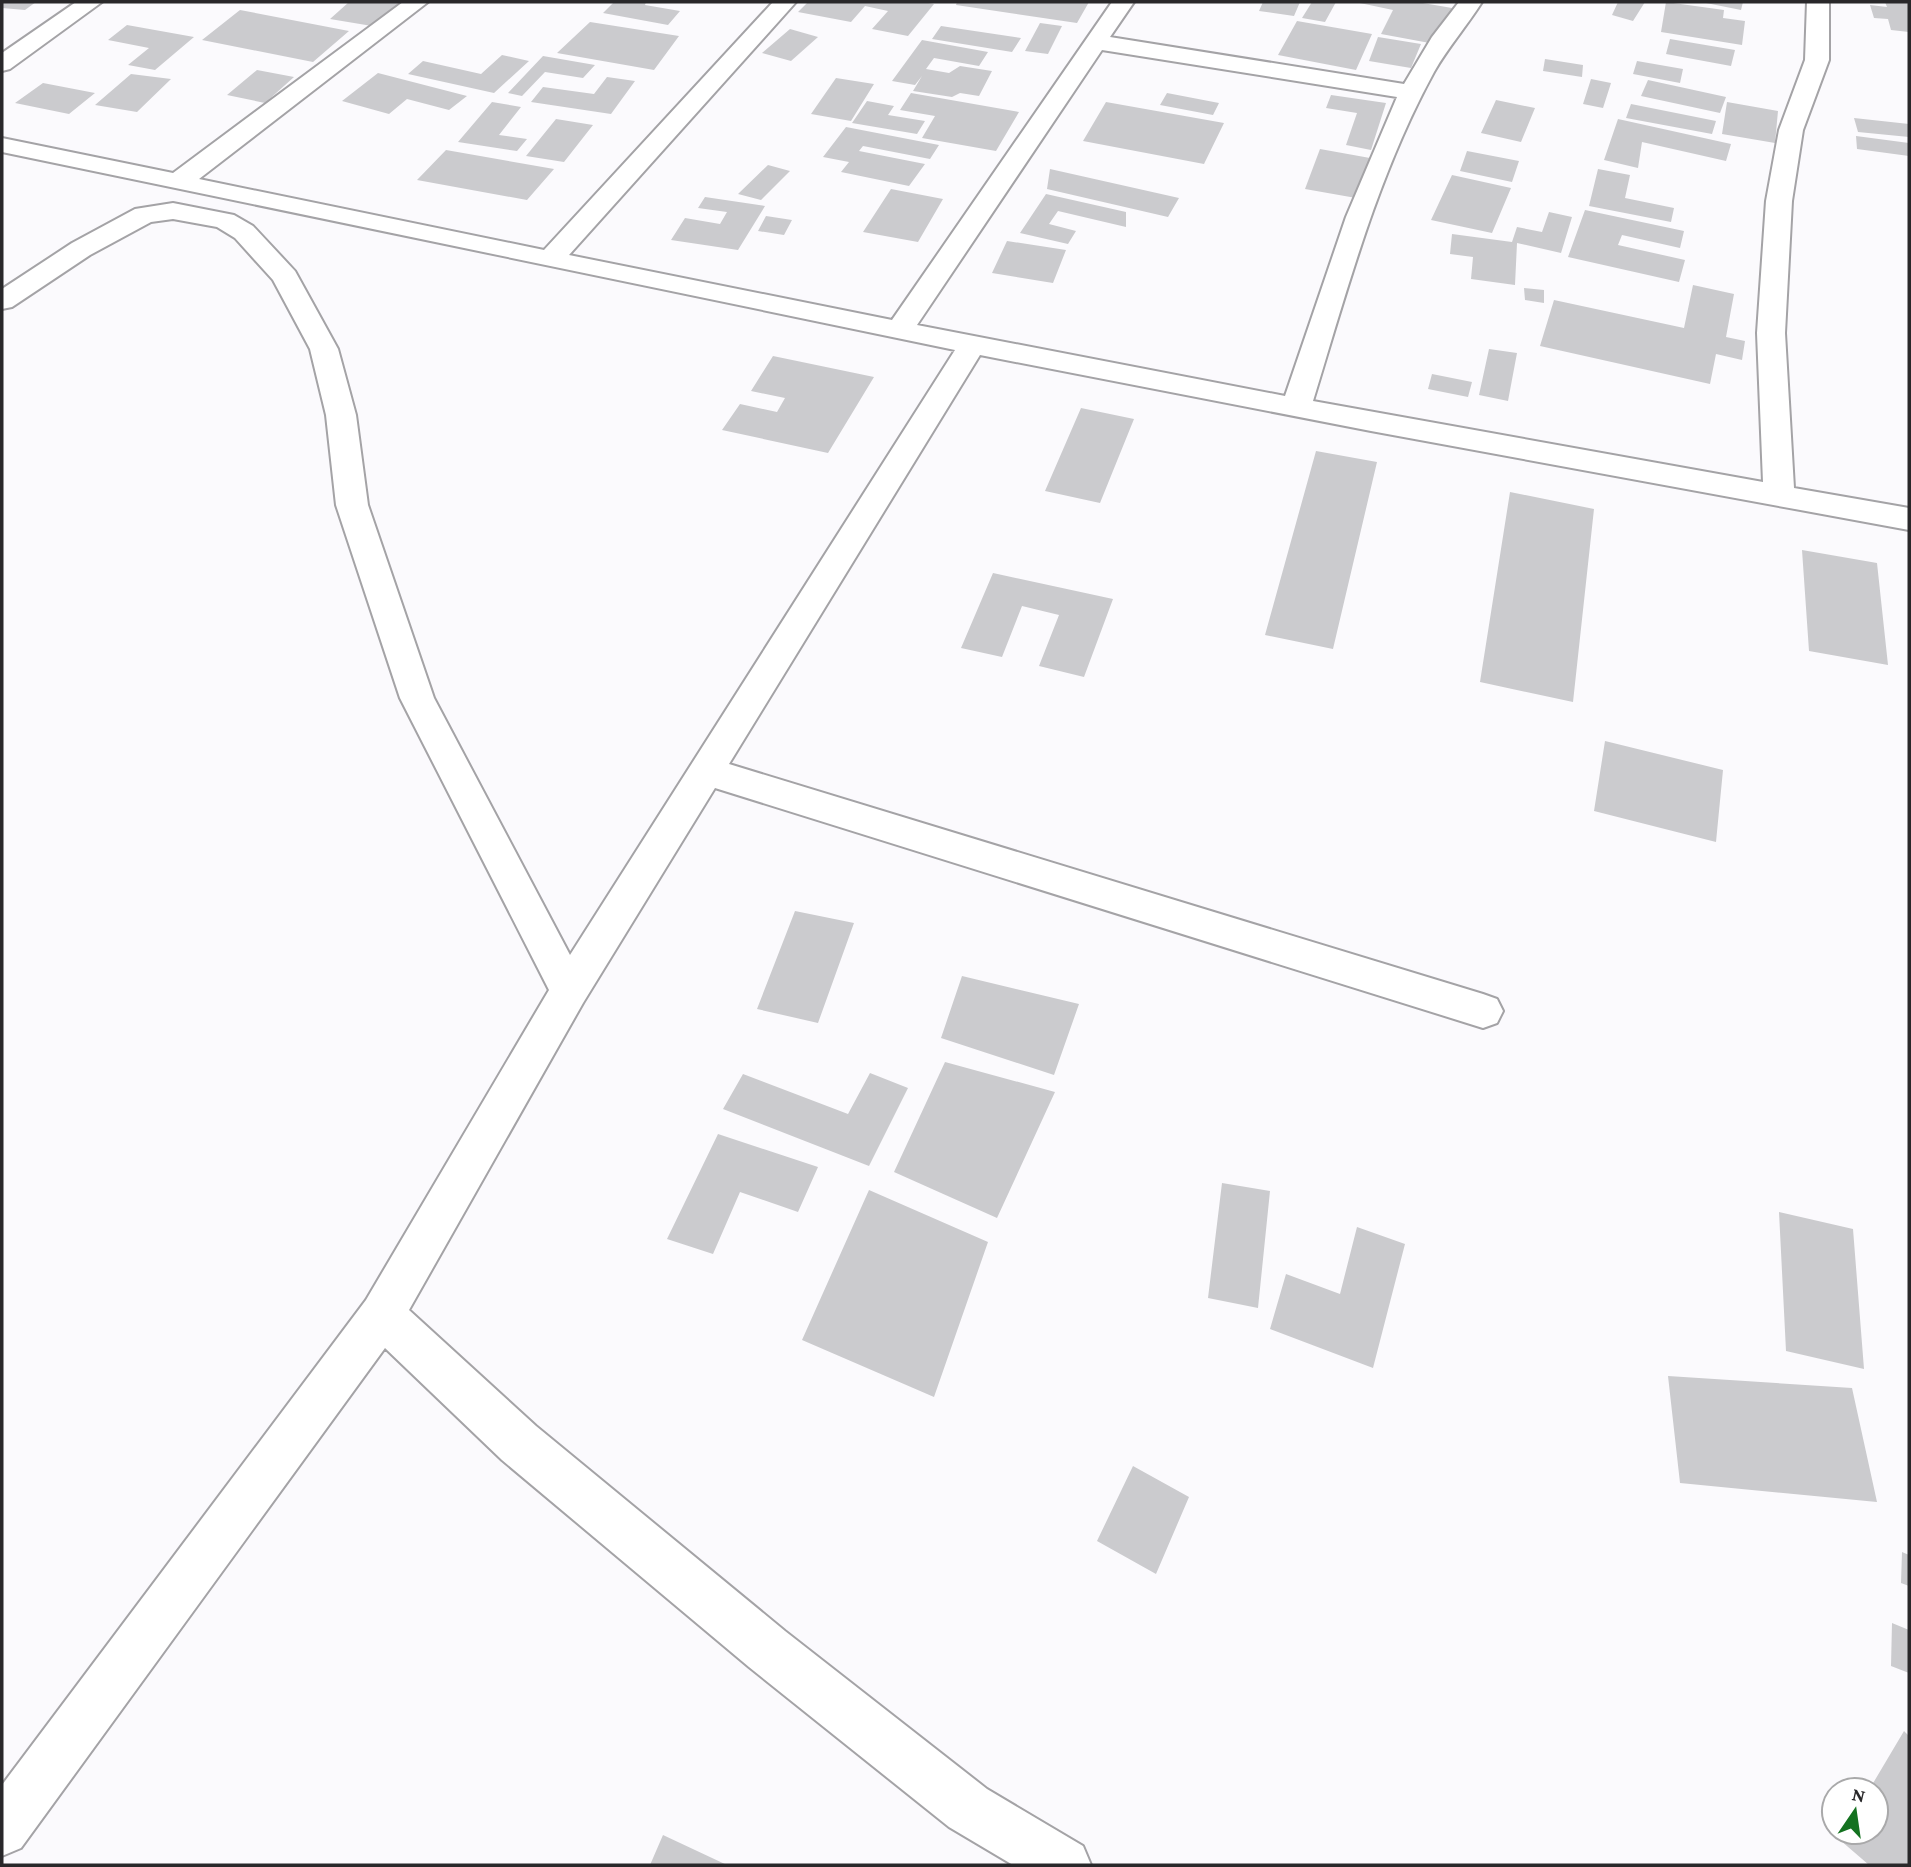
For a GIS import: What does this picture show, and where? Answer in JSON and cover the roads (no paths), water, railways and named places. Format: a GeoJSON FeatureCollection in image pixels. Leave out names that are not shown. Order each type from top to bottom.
{"type":"FeatureCollection","features":[{"type":"Feature","properties":{"kind":"street"},"geometry":{"type":"LineString","coordinates":[[2,64],[91,2]]}},
{"type":"Feature","properties":{"kind":"street"},"geometry":{"type":"LineString","coordinates":[[178,182],[417,2]]}},
{"type":"Feature","properties":{"kind":"street"},"geometry":{"type":"LineString","coordinates":[[550,260],[785,2]]}},
{"type":"Feature","properties":{"kind":"street"},"geometry":{"type":"LineString","coordinates":[[901,328],[1123,2]]}},
{"type":"Feature","properties":{"kind":"street"},"geometry":{"type":"LineString","coordinates":[[1296,407],[1353,229],[1410,92],[1443,33],[1471,2]]}},
{"type":"Feature","properties":{"kind":"street"},"geometry":{"type":"LineString","coordinates":[[1779,495],[1771,333],[1779,201],[1791,131],[1817,60],[1818,2]]}},
{"type":"Feature","properties":{"kind":"street"},"geometry":{"type":"LineString","coordinates":[[1095,42],[1410,92]]}},
{"type":"Feature","properties":{"kind":"street"},"geometry":{"type":"LineString","coordinates":[[2,145],[550,260],[973,344],[1296,407],[1909,519]]}},
{"type":"Feature","properties":{"kind":"street"},"geometry":{"type":"LineString","coordinates":[[2,301],[81,248],[144,215],[156,212],[195,214],[226,221],[244,232],[285,278],[324,349],[341,415],[352,505],[417,698],[569,991]]}},
{"type":"Feature","properties":{"kind":"street"},"geometry":{"type":"LineString","coordinates":[[2,1829],[382,1315],[569,991],[973,344]]}},
{"type":"Feature","properties":{"kind":"street"},"geometry":{"type":"LineString","coordinates":[[706,771],[1483,1011]]}},
{"type":"Feature","properties":{"kind":"street"},"geometry":{"type":"LineString","coordinates":[[382,1315],[519,1443],[767,1649],[968,1808],[1064,1865]]}}]}
